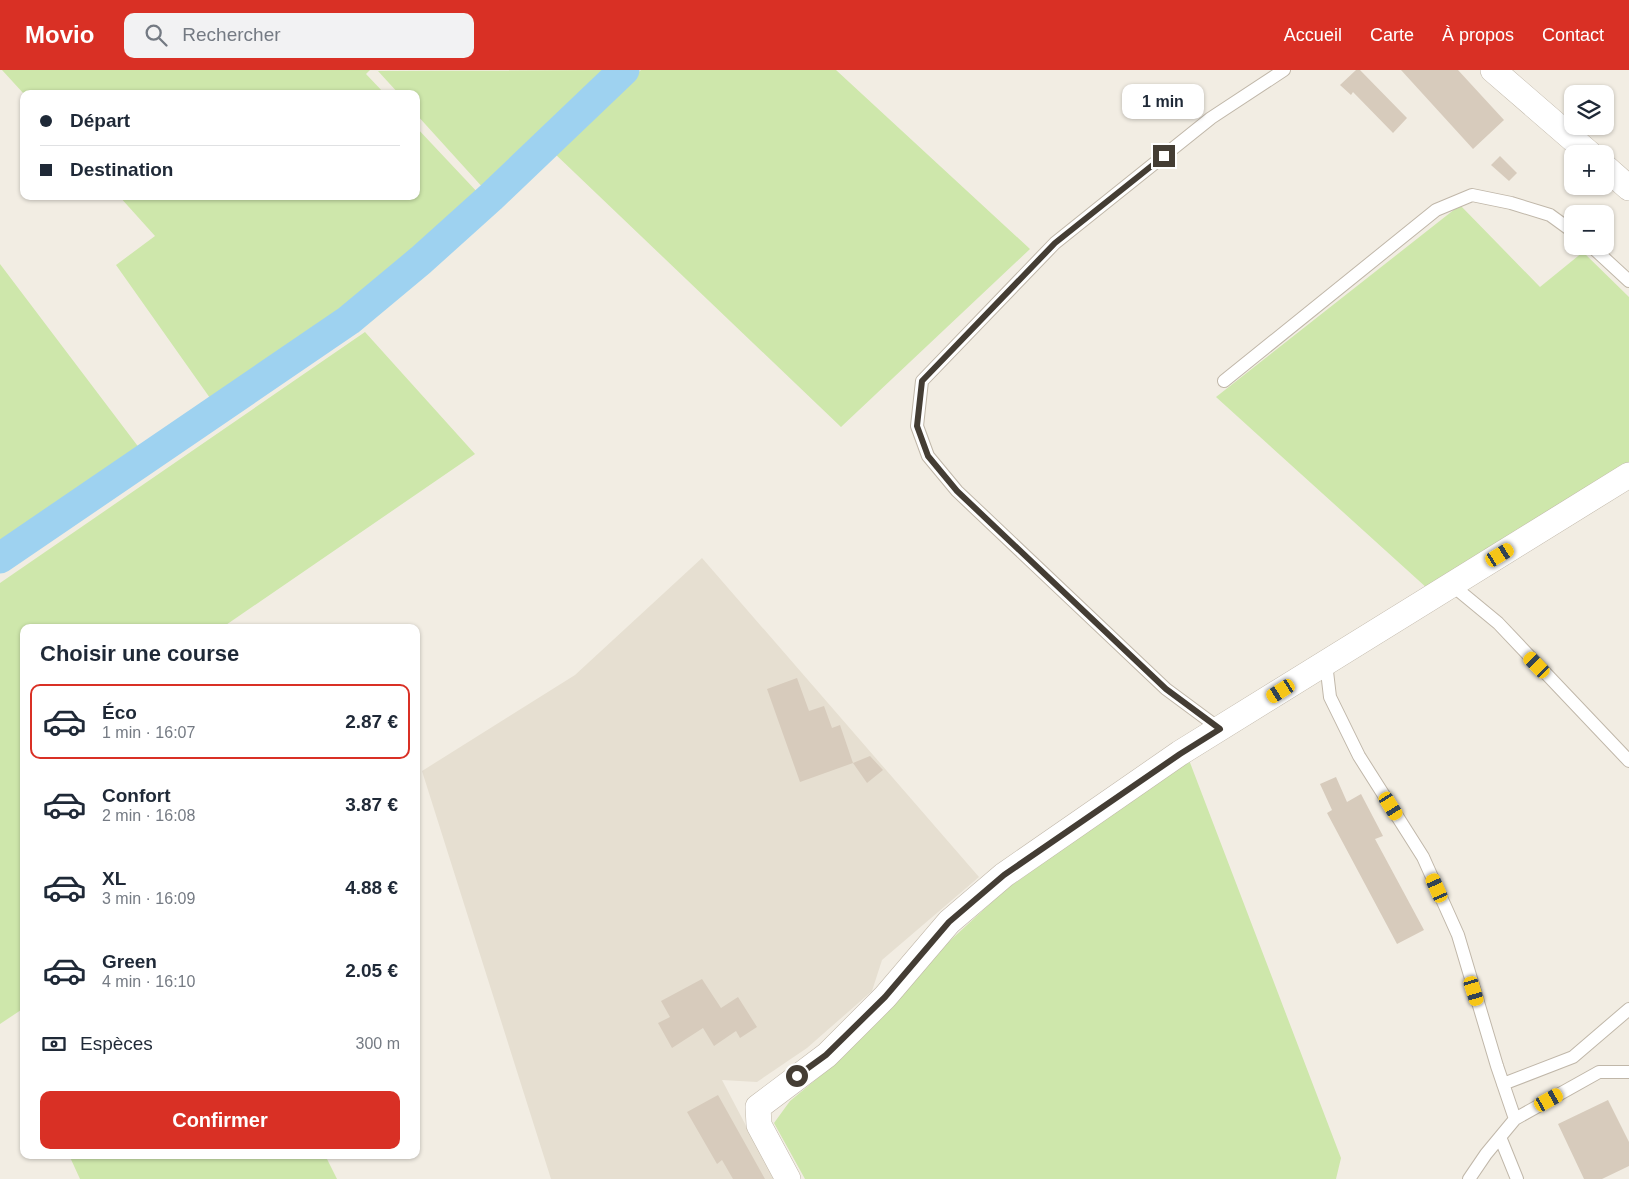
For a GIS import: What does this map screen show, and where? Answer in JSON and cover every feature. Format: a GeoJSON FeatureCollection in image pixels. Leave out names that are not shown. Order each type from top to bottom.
{"type":"FeatureCollection","features":[{"type":"Feature","properties":{"kind":"street"},"geometry":{"type":"LineString","coordinates":[[1493,70],[1580,145]]}},
{"type":"Feature","properties":{"kind":"street"},"geometry":{"type":"LineString","coordinates":[[1614,175],[1629,188]]}},
{"type":"Feature","properties":{"kind":"street"},"geometry":{"type":"LineString","coordinates":[[788,1179],[759,1125],[758,1107],[826,1055],[885,997],[949,922],[1004,875],[1180,754],[1629,475]]}},
{"type":"Feature","properties":{"kind":"lane"},"geometry":{"type":"LineString","coordinates":[[1220,729],[1166,689],[957,491],[928,456],[917,426],[922,381],[1055,243],[1211,118],[1284,70]]}},
{"type":"Feature","properties":{"kind":"lane"},"geometry":{"type":"LineString","coordinates":[[1224,381],[1436,210],[1472,195],[1511,203],[1550,215],[1564,225]]}},
{"type":"Feature","properties":{"kind":"lane"},"geometry":{"type":"LineString","coordinates":[[1602,255],[1629,281]]}},
{"type":"Feature","properties":{"kind":"lane"},"geometry":{"type":"LineString","coordinates":[[1452,585],[1498,623],[1629,761]]}},
{"type":"Feature","properties":{"kind":"lane"},"geometry":{"type":"LineString","coordinates":[[1326,663],[1330,697],[1359,756],[1423,857],[1458,935],[1515,1119]]}},
{"type":"Feature","properties":{"kind":"lane"},"geometry":{"type":"LineString","coordinates":[[1503,1084],[1573,1057],[1629,1009]]}},
{"type":"Feature","properties":{"kind":"lane"},"geometry":{"type":"LineString","coordinates":[[1469,1179],[1515,1119],[1599,1072],[1629,1072]]}},
{"type":"Feature","properties":{"kind":"lane"},"geometry":{"type":"LineString","coordinates":[[1500,1138],[1517,1179]]}},
{"type":"Feature","properties":{"kind":"shaded area"},"geometry":{"type":"Polygon","coordinates":[[[702,558],[979,877],[882,960],[872,991],[807,1048],[757,1082],[722,1080],[774,1179],[551,1179],[422,771],[575,675],[702,558]]]}},
{"type":"Feature","properties":{"kind":"green space"},"geometry":{"type":"Polygon","coordinates":[[[2,70],[370,70],[366,74],[381,90],[20,90],[2,70]]]}},
{"type":"Feature","properties":{"kind":"green space"},"geometry":{"type":"Polygon","coordinates":[[[611,70],[485,190],[420,118],[420,90],[395,90],[378,71],[611,70]]]}},
{"type":"Feature","properties":{"kind":"green space"},"geometry":{"type":"Polygon","coordinates":[[[641,70],[836,70],[1030,249],[841,427],[553,152],[641,70]]]}},
{"type":"Feature","properties":{"kind":"green space"},"geometry":{"type":"Polygon","coordinates":[[[420,131],[480,195],[344,309],[210,398],[116,265],[155,236],[123,200],[420,200],[420,131]]]}},
{"type":"Feature","properties":{"kind":"green space"},"geometry":{"type":"Polygon","coordinates":[[[1460,205],[1540,287],[1579,255],[1586,255],[1629,297],[1629,463],[1428,589],[1216,397],[1460,205]]]}},
{"type":"Feature","properties":{"kind":"green space"},"geometry":{"type":"Polygon","coordinates":[[[0,264],[140,449],[0,544],[0,264]]]}},
{"type":"Feature","properties":{"kind":"green space"},"geometry":{"type":"Polygon","coordinates":[[[365,332],[475,454],[227,624],[20,624],[20,1011],[0,1024],[0,583],[365,332]]]}},
{"type":"Feature","properties":{"kind":"green space"},"geometry":{"type":"Polygon","coordinates":[[[1189,760],[1341,1158],[1336,1179],[805,1179],[774,1123],[790,1101],[843,1057],[942,948],[1005,890],[1189,760]]]}},
{"type":"Feature","properties":{"kind":"green space"},"geometry":{"type":"Polygon","coordinates":[[[71,1159],[327,1159],[337,1179],[80,1179],[71,1159]]]}},
{"type":"Feature","properties":{"kind":"building"},"geometry":{"type":"Polygon","coordinates":[[[1356,70],[1360,70],[1407,118],[1393,133],[1353,92],[1351,95],[1340,85],[1356,70]]]}},
{"type":"Feature","properties":{"kind":"building"},"geometry":{"type":"Polygon","coordinates":[[[1401,70],[1458,70],[1504,120],[1473,149],[1401,70]]]}},
{"type":"Feature","properties":{"kind":"building"},"geometry":{"type":"Polygon","coordinates":[[[1500,156],[1517,173],[1509,181],[1491,165],[1500,156]]]}},
{"type":"Feature","properties":{"kind":"building"},"geometry":{"type":"Polygon","coordinates":[[[797,678],[809,711],[824,706],[832,728],[840,725],[853,763],[800,782],[767,689],[797,678]]]}},
{"type":"Feature","properties":{"kind":"building"},"geometry":{"type":"Polygon","coordinates":[[[870,756],[883,770],[867,783],[853,763],[870,756]]]}},
{"type":"Feature","properties":{"kind":"building"},"geometry":{"type":"Polygon","coordinates":[[[1336,777],[1347,802],[1361,794],[1383,836],[1375,839],[1424,930],[1397,944],[1327,813],[1332,810],[1320,784],[1336,777]]]}},
{"type":"Feature","properties":{"kind":"building"},"geometry":{"type":"Polygon","coordinates":[[[702,979],[721,1008],[738,997],[757,1027],[740,1038],[736,1031],[714,1046],[703,1028],[672,1048],[658,1023],[670,1017],[661,1001],[702,979]]]}},
{"type":"Feature","properties":{"kind":"building"},"geometry":{"type":"Polygon","coordinates":[[[718,1095],[765,1179],[733,1179],[722,1160],[717,1164],[687,1112],[718,1095]]]}},
{"type":"Feature","properties":{"kind":"building"},"geometry":{"type":"Polygon","coordinates":[[[1608,1100],[1629,1142],[1629,1166],[1602,1179],[1584,1179],[1558,1124],[1608,1100]]]}},
{"type":"Feature","properties":{"kind":"waterway"},"geometry":{"type":"LineString","coordinates":[[0,558],[349,320],[421,260],[491,197],[624,70]]}},
{"type":"Feature","properties":{"kind":"route"},"geometry":{"type":"LineString","coordinates":[[797,1076],[826,1055],[885,997],[949,922],[1004,875],[1180,754],[1220,729],[1166,689],[957,491],[928,456],[917,426],[922,381],[1055,243],[1164,156]]}}]}
